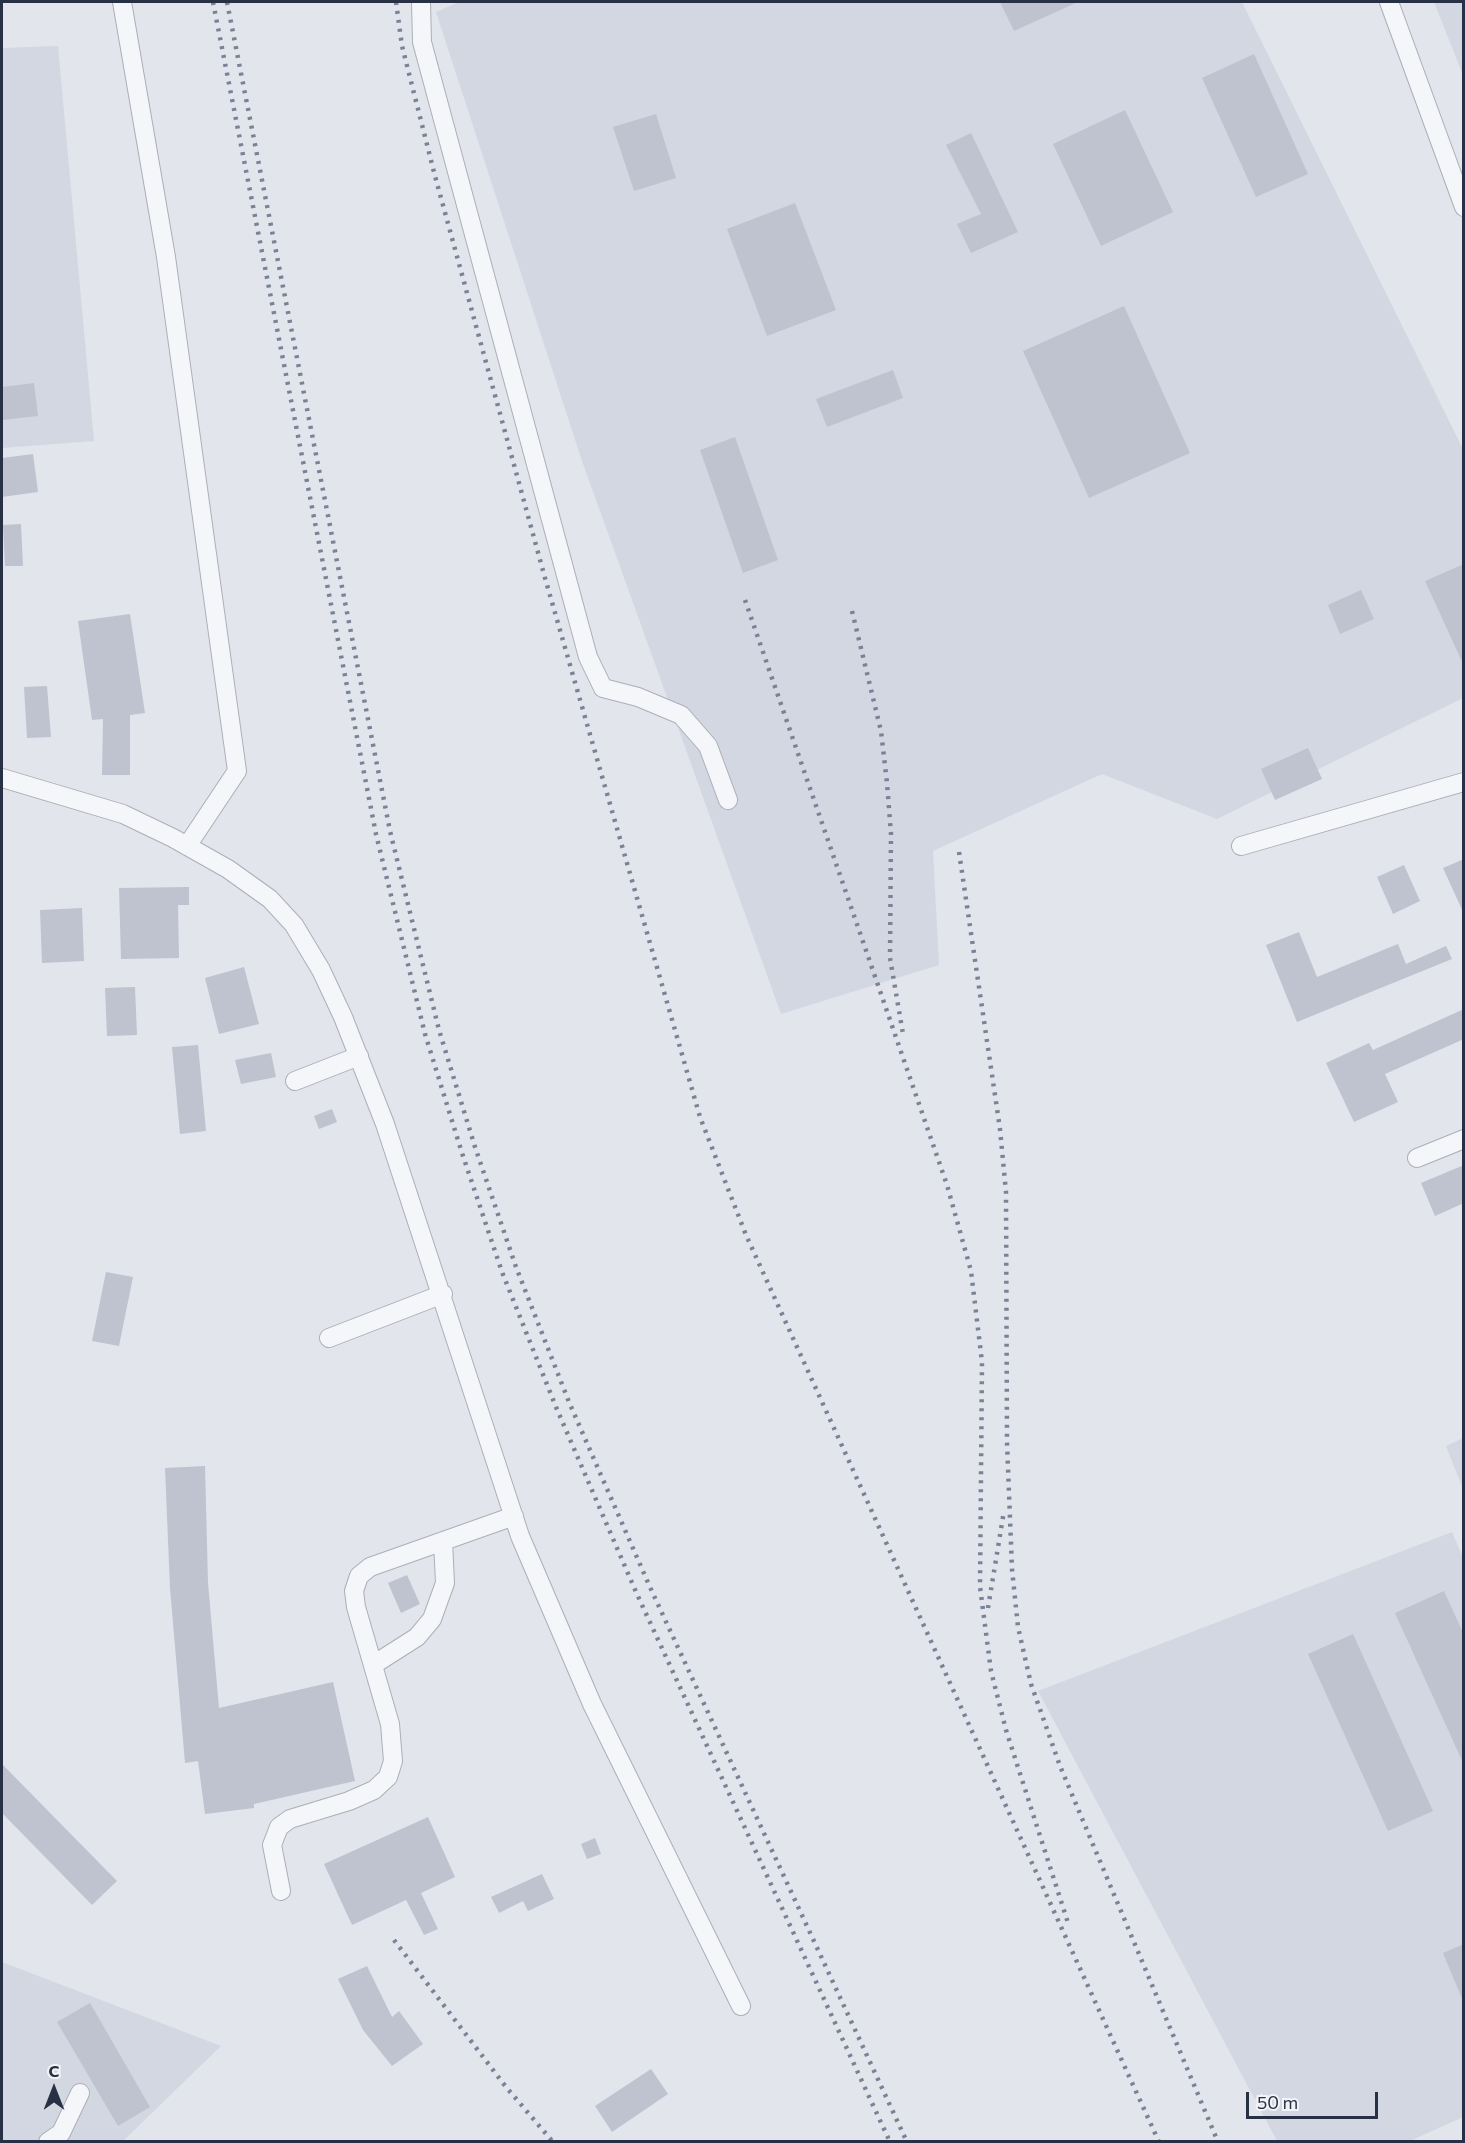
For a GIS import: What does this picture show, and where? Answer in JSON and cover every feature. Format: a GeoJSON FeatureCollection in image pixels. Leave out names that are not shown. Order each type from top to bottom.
{"type":"FeatureCollection","features":[{"type":"Feature","properties":{"kind":"street"},"geometry":{"type":"LineString","coordinates":[[122,2],[166,257],[237,771],[187,846]]}},
{"type":"Feature","properties":{"kind":"street"},"geometry":{"type":"LineString","coordinates":[[421,2],[422,42],[588,657],[603,688],[638,697],[681,715],[708,746],[728,800]]}},
{"type":"Feature","properties":{"kind":"street"},"geometry":{"type":"LineString","coordinates":[[1389,2],[1464,207]]}},
{"type":"Feature","properties":{"kind":"street"},"geometry":{"type":"LineString","coordinates":[[2,778],[123,814],[187,846],[228,869],[270,899],[294,925],[321,970],[359,1056],[443,1294],[514,1516],[592,1704],[741,2006]]}},
{"type":"Feature","properties":{"kind":"street"},"geometry":{"type":"LineString","coordinates":[[1241,846],[1464,782]]}},
{"type":"Feature","properties":{"kind":"street"},"geometry":{"type":"LineString","coordinates":[[296,1081],[359,1056]]}},
{"type":"Feature","properties":{"kind":"street"},"geometry":{"type":"LineString","coordinates":[[1417,1158],[1464,1139]]}},
{"type":"Feature","properties":{"kind":"street"},"geometry":{"type":"LineString","coordinates":[[329,1338],[443,1294]]}},
{"type":"Feature","properties":{"kind":"street"},"geometry":{"type":"LineString","coordinates":[[281,1891],[272,1845],[279,1827],[290,1819],[366,1793],[388,1777],[393,1761],[394,1742],[356,1607],[355,1583],[370,1567],[514,1516]]}},
{"type":"Feature","properties":{"kind":"street"},"geometry":{"type":"LineString","coordinates":[[374,1665],[417,1637],[432,1619],[445,1583],[443,1541]]}},
{"type":"Feature","properties":{"kind":"street"},"geometry":{"type":"LineString","coordinates":[[48,2142],[61,2133],[80,2093]]}},
{"type":"Feature","properties":{"kind":"shaded area"},"geometry":{"type":"Polygon","coordinates":[[[459,2],[1242,2],[1463,449],[1463,698],[1217,819],[1102,774],[933,851],[939,965],[781,1014],[582,461],[436,12],[459,2]]]}},
{"type":"Feature","properties":{"kind":"shaded area"},"geometry":{"type":"Polygon","coordinates":[[[1434,2],[1463,2],[1463,75],[1434,2]]]}},
{"type":"Feature","properties":{"kind":"shaded area"},"geometry":{"type":"Polygon","coordinates":[[[58,46],[94,441],[2,448],[2,48],[58,46]]]}},
{"type":"Feature","properties":{"kind":"shaded area"},"geometry":{"type":"Polygon","coordinates":[[[1463,1438],[1463,1489],[1446,1446],[1463,1438]]]}},
{"type":"Feature","properties":{"kind":"shaded area"},"geometry":{"type":"Polygon","coordinates":[[[1452,1532],[1464,1560],[1463,2117],[1410,2141],[1277,2141],[1038,1691],[1452,1532]]]}},
{"type":"Feature","properties":{"kind":"shaded area"},"geometry":{"type":"Polygon","coordinates":[[[2,1962],[221,2046],[123,2141],[2,2141],[2,1962]]]}},
{"type":"Feature","properties":{"kind":"building"},"geometry":{"type":"Polygon","coordinates":[[[1000,2],[1078,2],[1014,31],[1000,2]]]}},
{"type":"Feature","properties":{"kind":"building"},"geometry":{"type":"Polygon","coordinates":[[[1254,54],[1308,174],[1256,197],[1202,78],[1254,54]]]}},
{"type":"Feature","properties":{"kind":"building"},"geometry":{"type":"Polygon","coordinates":[[[1125,110],[1173,212],[1101,246],[1053,144],[1125,110]]]}},
{"type":"Feature","properties":{"kind":"building"},"geometry":{"type":"Polygon","coordinates":[[[656,114],[676,178],[634,191],[613,127],[656,114]]]}},
{"type":"Feature","properties":{"kind":"building"},"geometry":{"type":"Polygon","coordinates":[[[971,133],[1018,232],[971,253],[957,224],[981,214],[946,145],[971,133]]]}},
{"type":"Feature","properties":{"kind":"building"},"geometry":{"type":"Polygon","coordinates":[[[795,203],[836,310],[767,336],[727,229],[795,203]]]}},
{"type":"Feature","properties":{"kind":"building"},"geometry":{"type":"Polygon","coordinates":[[[1124,306],[1190,453],[1089,498],[1023,351],[1124,306]]]}},
{"type":"Feature","properties":{"kind":"building"},"geometry":{"type":"Polygon","coordinates":[[[893,370],[903,398],[827,427],[816,399],[893,370]]]}},
{"type":"Feature","properties":{"kind":"building"},"geometry":{"type":"Polygon","coordinates":[[[34,383],[38,416],[2,420],[2,387],[34,383]]]}},
{"type":"Feature","properties":{"kind":"building"},"geometry":{"type":"Polygon","coordinates":[[[735,437],[778,560],[743,573],[700,450],[735,437]]]}},
{"type":"Feature","properties":{"kind":"building"},"geometry":{"type":"Polygon","coordinates":[[[33,454],[38,492],[2,497],[2,458],[33,454]]]}},
{"type":"Feature","properties":{"kind":"building"},"geometry":{"type":"Polygon","coordinates":[[[21,524],[23,566],[5,566],[3,525],[21,524]]]}},
{"type":"Feature","properties":{"kind":"building"},"geometry":{"type":"Polygon","coordinates":[[[1464,564],[1464,666],[1425,581],[1464,564]]]}},
{"type":"Feature","properties":{"kind":"building"},"geometry":{"type":"Polygon","coordinates":[[[1361,590],[1374,619],[1340,634],[1328,605],[1361,590]]]}},
{"type":"Feature","properties":{"kind":"building"},"geometry":{"type":"Polygon","coordinates":[[[130,614],[145,713],[130,715],[130,775],[102,775],[103,719],[92,720],[78,621],[130,614]]]}},
{"type":"Feature","properties":{"kind":"building"},"geometry":{"type":"Polygon","coordinates":[[[47,686],[51,737],[27,738],[24,687],[47,686]]]}},
{"type":"Feature","properties":{"kind":"building"},"geometry":{"type":"Polygon","coordinates":[[[1308,748],[1322,779],[1275,800],[1261,769],[1308,748]]]}},
{"type":"Feature","properties":{"kind":"building"},"geometry":{"type":"Polygon","coordinates":[[[1464,859],[1464,914],[1443,868],[1464,859]]]}},
{"type":"Feature","properties":{"kind":"building"},"geometry":{"type":"Polygon","coordinates":[[[1404,865],[1420,901],[1393,914],[1377,877],[1404,865]]]}},
{"type":"Feature","properties":{"kind":"building"},"geometry":{"type":"Polygon","coordinates":[[[189,887],[189,905],[178,905],[179,958],[121,959],[119,888],[189,887]]]}},
{"type":"Feature","properties":{"kind":"building"},"geometry":{"type":"Polygon","coordinates":[[[82,908],[84,961],[42,963],[40,910],[82,908]]]}},
{"type":"Feature","properties":{"kind":"building"},"geometry":{"type":"Polygon","coordinates":[[[1299,932],[1317,977],[1398,944],[1406,964],[1446,946],[1452,959],[1297,1022],[1266,945],[1299,932]]]}},
{"type":"Feature","properties":{"kind":"building"},"geometry":{"type":"Polygon","coordinates":[[[244,967],[259,1024],[219,1034],[205,978],[244,967]]]}},
{"type":"Feature","properties":{"kind":"building"},"geometry":{"type":"Polygon","coordinates":[[[135,987],[137,1035],[107,1036],[105,988],[135,987]]]}},
{"type":"Feature","properties":{"kind":"building"},"geometry":{"type":"Polygon","coordinates":[[[1464,1009],[1464,1039],[1385,1074],[1398,1102],[1354,1122],[1326,1063],[1369,1043],[1373,1050],[1464,1009]]]}},
{"type":"Feature","properties":{"kind":"building"},"geometry":{"type":"Polygon","coordinates":[[[198,1045],[206,1131],[180,1134],[172,1047],[198,1045]]]}},
{"type":"Feature","properties":{"kind":"building"},"geometry":{"type":"Polygon","coordinates":[[[271,1053],[276,1077],[241,1084],[235,1060],[271,1053]]]}},
{"type":"Feature","properties":{"kind":"building"},"geometry":{"type":"Polygon","coordinates":[[[332,1109],[337,1122],[319,1129],[314,1116],[332,1109]]]}},
{"type":"Feature","properties":{"kind":"building"},"geometry":{"type":"Polygon","coordinates":[[[1464,1165],[1464,1203],[1435,1216],[1421,1183],[1464,1165]]]}},
{"type":"Feature","properties":{"kind":"building"},"geometry":{"type":"Polygon","coordinates":[[[106,1272],[133,1277],[119,1346],[92,1341],[106,1272]]]}},
{"type":"Feature","properties":{"kind":"building"},"geometry":{"type":"Polygon","coordinates":[[[205,1466],[208,1583],[219,1708],[333,1682],[355,1781],[254,1804],[254,1808],[205,1814],[198,1761],[185,1763],[170,1588],[165,1468],[205,1466]]]}},
{"type":"Feature","properties":{"kind":"building"},"geometry":{"type":"Polygon","coordinates":[[[407,1575],[420,1604],[401,1613],[388,1583],[407,1575]]]}},
{"type":"Feature","properties":{"kind":"building"},"geometry":{"type":"Polygon","coordinates":[[[1444,1591],[1464,1635],[1464,1765],[1395,1613],[1444,1591]]]}},
{"type":"Feature","properties":{"kind":"building"},"geometry":{"type":"Polygon","coordinates":[[[1353,1634],[1433,1811],[1388,1831],[1308,1654],[1353,1634]]]}},
{"type":"Feature","properties":{"kind":"building"},"geometry":{"type":"Polygon","coordinates":[[[2,1764],[117,1881],[92,1905],[2,1813],[2,1764]]]}},
{"type":"Feature","properties":{"kind":"building"},"geometry":{"type":"Polygon","coordinates":[[[428,1817],[455,1877],[421,1893],[438,1929],[424,1935],[406,1900],[352,1925],[324,1864],[428,1817]]]}},
{"type":"Feature","properties":{"kind":"building"},"geometry":{"type":"Polygon","coordinates":[[[595,1838],[601,1854],[587,1859],[581,1844],[595,1838]]]}},
{"type":"Feature","properties":{"kind":"building"},"geometry":{"type":"Polygon","coordinates":[[[542,1874],[554,1899],[528,1911],[523,1901],[499,1913],[491,1897],[542,1874]]]}},
{"type":"Feature","properties":{"kind":"building"},"geometry":{"type":"Polygon","coordinates":[[[1464,1944],[1464,2001],[1463,2001],[1443,1953],[1464,1944]]]}},
{"type":"Feature","properties":{"kind":"building"},"geometry":{"type":"Polygon","coordinates":[[[367,1966],[392,2017],[399,2011],[423,2044],[392,2066],[363,2030],[338,1979],[367,1966]]]}},
{"type":"Feature","properties":{"kind":"building"},"geometry":{"type":"Polygon","coordinates":[[[90,2003],[150,2107],[118,2126],[57,2022],[90,2003]]]}},
{"type":"Feature","properties":{"kind":"building"},"geometry":{"type":"Polygon","coordinates":[[[651,2069],[668,2094],[612,2132],[595,2106],[651,2069]]]}},
{"type":"Feature","properties":{"kind":"railway"},"geometry":{"type":"LineString","coordinates":[[213,2],[376,834],[425,1034],[462,1153],[502,1272],[556,1407],[636,1592],[890,2142]]}},
{"type":"Feature","properties":{"kind":"railway"},"geometry":{"type":"LineString","coordinates":[[227,2],[390,831],[439,1030],[475,1147],[516,1267],[569,1402],[649,1585],[907,2142]]}},
{"type":"Feature","properties":{"kind":"railway"},"geometry":{"type":"LineString","coordinates":[[396,2],[402,46],[435,176],[545,578],[700,1117],[746,1235],[1159,2142]]}},
{"type":"Feature","properties":{"kind":"railway"},"geometry":{"type":"LineString","coordinates":[[745,600],[947,1185],[971,1271],[982,1362],[980,1587],[991,1671],[1006,1730],[1069,1926]]}},
{"type":"Feature","properties":{"kind":"railway"},"geometry":{"type":"LineString","coordinates":[[852,611],[881,731],[891,834],[890,958],[903,1034]]}},
{"type":"Feature","properties":{"kind":"railway"},"geometry":{"type":"LineString","coordinates":[[959,852],[1000,1129],[1006,1192],[1007,1442],[1012,1569],[1018,1627],[1031,1684],[1060,1766],[1218,2142]]}},
{"type":"Feature","properties":{"kind":"railway"},"geometry":{"type":"LineString","coordinates":[[988,1608],[1004,1511]]}},
{"type":"Feature","properties":{"kind":"railway"},"geometry":{"type":"LineString","coordinates":[[394,1940],[506,2087],[553,2142]]}}]}
